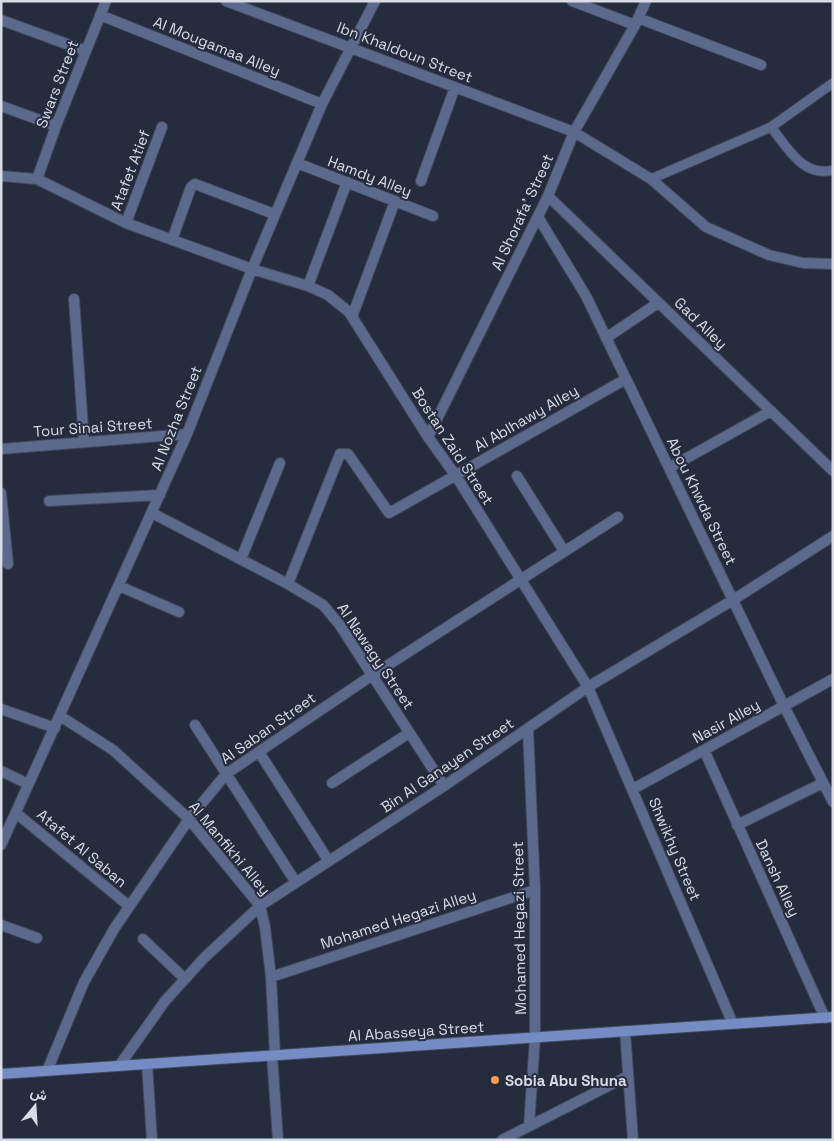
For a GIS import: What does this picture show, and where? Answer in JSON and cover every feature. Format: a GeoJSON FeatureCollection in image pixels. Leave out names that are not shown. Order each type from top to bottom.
{"type":"FeatureCollection","features":[{"type":"Feature","properties":{"kind":"main road","name":"Al Abasseya Street"},"geometry":{"type":"LineString","coordinates":[[1,1074],[829,1018]]}},
{"type":"Feature","properties":{"kind":"street","name":"Swars Street"},"geometry":{"type":"LineString","coordinates":[[37,179],[106,1]]}},
{"type":"Feature","properties":{"kind":"street","name":"Ibn Khaldoun Street"},"geometry":{"type":"LineString","coordinates":[[226,1],[574,132],[651,179],[706,227],[769,254],[803,263],[833,264]]}},
{"type":"Feature","properties":{"kind":"street","name":"Al Nozha Street"},"geometry":{"type":"LineString","coordinates":[[1,846],[187,434],[274,214],[322,104],[375,1]]}},
{"type":"Feature","properties":{"kind":"street"},"geometry":{"type":"LineString","coordinates":[[572,1],[637,21],[761,66]]}},
{"type":"Feature","properties":{"kind":"street","name":"Al Shorafa' Street"},"geometry":{"type":"LineString","coordinates":[[428,437],[548,196],[574,132],[637,21],[646,1]]}},
{"type":"Feature","properties":{"kind":"street","name":"Al Mougamaa Alley"},"geometry":{"type":"LineString","coordinates":[[100,16],[322,104]]}},
{"type":"Feature","properties":{"kind":"street"},"geometry":{"type":"LineString","coordinates":[[1,20],[86,51]]}},
{"type":"Feature","properties":{"kind":"street"},"geometry":{"type":"LineString","coordinates":[[420,181],[455,87]]}},
{"type":"Feature","properties":{"kind":"street"},"geometry":{"type":"LineString","coordinates":[[1,106],[56,126]]}},
{"type":"Feature","properties":{"kind":"street","name":"Atafet Atief"},"geometry":{"type":"LineString","coordinates":[[126,223],[162,127]]}},
{"type":"Feature","properties":{"kind":"street","name":"Hamdy Alley"},"geometry":{"type":"LineString","coordinates":[[297,163],[433,216]]}},
{"type":"Feature","properties":{"kind":"street"},"geometry":{"type":"LineString","coordinates":[[1,176],[37,179]]}},
{"type":"Feature","properties":{"kind":"street","name":"Bostan Zaid Street"},"geometry":{"type":"LineString","coordinates":[[37,179],[126,223],[252,269],[308,286],[340,303],[352,317],[428,437],[456,476],[588,687]]}},
{"type":"Feature","properties":{"kind":"street"},"geometry":{"type":"LineString","coordinates":[[308,286],[347,182]]}},
{"type":"Feature","properties":{"kind":"street"},"geometry":{"type":"LineString","coordinates":[[172,240],[191,187],[195,184],[274,214]]}},
{"type":"Feature","properties":{"kind":"street","name":"Gad Alley"},"geometry":{"type":"LineString","coordinates":[[548,196],[833,471]]}},
{"type":"Feature","properties":{"kind":"street"},"geometry":{"type":"LineString","coordinates":[[352,317],[395,202]]}},
{"type":"Feature","properties":{"kind":"street","name":"Abou Khwda Street"},"geometry":{"type":"LineString","coordinates":[[538,216],[586,296],[784,706],[833,802]]}},
{"type":"Feature","properties":{"kind":"street"},"geometry":{"type":"LineString","coordinates":[[74,299],[84,442]]}},
{"type":"Feature","properties":{"kind":"street"},"geometry":{"type":"LineString","coordinates":[[606,338],[658,303]]}},
{"type":"Feature","properties":{"kind":"street","name":"Al Ablhawy Alley"},"geometry":{"type":"LineString","coordinates":[[288,584],[340,454],[348,454],[389,513],[626,379]]}},
{"type":"Feature","properties":{"kind":"street"},"geometry":{"type":"LineString","coordinates":[[669,468],[771,412]]}},
{"type":"Feature","properties":{"kind":"street","name":"Tour Sinai Street"},"geometry":{"type":"LineString","coordinates":[[1,449],[187,434]]}},
{"type":"Feature","properties":{"kind":"street"},"geometry":{"type":"LineString","coordinates":[[241,559],[280,463]]}},
{"type":"Feature","properties":{"kind":"street"},"geometry":{"type":"LineString","coordinates":[[517,476],[564,551]]}},
{"type":"Feature","properties":{"kind":"street"},"geometry":{"type":"LineString","coordinates":[[1,493],[8,564]]}},
{"type":"Feature","properties":{"kind":"street"},"geometry":{"type":"LineString","coordinates":[[49,501],[160,494]]}},
{"type":"Feature","properties":{"kind":"street","name":"Al Nawagy Street"},"geometry":{"type":"LineString","coordinates":[[152,512],[288,584],[323,605],[340,624],[371,676],[444,786]]}},
{"type":"Feature","properties":{"kind":"street","name":"Al Saban Street"},"geometry":{"type":"LineString","coordinates":[[47,1070],[84,982],[129,906],[189,819],[226,774],[371,676],[618,517]]}},
{"type":"Feature","properties":{"kind":"street","name":"Bin Al Ganayen Street"},"geometry":{"type":"LineString","coordinates":[[119,1066],[165,1001],[260,906],[295,881],[444,786],[588,687],[733,600],[833,536]]}},
{"type":"Feature","properties":{"kind":"street"},"geometry":{"type":"LineString","coordinates":[[119,586],[179,612]]}},
{"type":"Feature","properties":{"kind":"street","name":"Nasir Alley"},"geometry":{"type":"LineString","coordinates":[[633,789],[833,679]]}},
{"type":"Feature","properties":{"kind":"street","name":"Shwikhy Street"},"geometry":{"type":"LineString","coordinates":[[588,687],[733,1024]]}},
{"type":"Feature","properties":{"kind":"street"},"geometry":{"type":"LineString","coordinates":[[1,709],[55,728]]}},
{"type":"Feature","properties":{"kind":"street","name":"Al Manfikhi Alley"},"geometry":{"type":"LineString","coordinates":[[60,716],[113,750],[189,819],[260,906],[265,927],[270,977],[278,1140]]}},
{"type":"Feature","properties":{"kind":"street"},"geometry":{"type":"LineString","coordinates":[[195,725],[295,881]]}},
{"type":"Feature","properties":{"kind":"street","name":"Mohamed Hegazi Street"},"geometry":{"type":"LineString","coordinates":[[528,729],[535,890],[535,1038],[529,1126]]}},
{"type":"Feature","properties":{"kind":"street"},"geometry":{"type":"LineString","coordinates":[[332,783],[409,733]]}},
{"type":"Feature","properties":{"kind":"street","name":"Dansh Alley"},"geometry":{"type":"LineString","coordinates":[[704,750],[737,825],[829,1018]]}},
{"type":"Feature","properties":{"kind":"street"},"geometry":{"type":"LineString","coordinates":[[259,752],[328,860]]}},
{"type":"Feature","properties":{"kind":"street"},"geometry":{"type":"LineString","coordinates":[[1,771],[28,784]]}},
{"type":"Feature","properties":{"kind":"street"},"geometry":{"type":"LineString","coordinates":[[737,825],[824,783]]}},
{"type":"Feature","properties":{"kind":"street","name":"Atafet Al Saban"},"geometry":{"type":"LineString","coordinates":[[16,813],[129,906]]}},
{"type":"Feature","properties":{"kind":"street","name":"Mohamed Hegazi Alley"},"geometry":{"type":"LineString","coordinates":[[270,977],[535,890]]}},
{"type":"Feature","properties":{"kind":"street"},"geometry":{"type":"LineString","coordinates":[[1,925],[37,938]]}},
{"type":"Feature","properties":{"kind":"street"},"geometry":{"type":"LineString","coordinates":[[143,939],[185,979]]}},
{"type":"Feature","properties":{"kind":"street"},"geometry":{"type":"LineString","coordinates":[[625,1031],[633,1140]]}},
{"type":"Feature","properties":{"kind":"street"},"geometry":{"type":"LineString","coordinates":[[146,1064],[152,1140]]}},
{"type":"Feature","properties":{"kind":"street"},"geometry":{"type":"LineString","coordinates":[[502,1140],[628,1076]]}},
{"type":"Feature","properties":{"kind":"lane"},"geometry":{"type":"LineString","coordinates":[[651,179],[771,127],[833,83]]}},
{"type":"Feature","properties":{"kind":"lane"},"geometry":{"type":"LineString","coordinates":[[771,127],[800,164],[823,173],[833,170]]}},
{"type":"Feature","properties":{"kind":"place","name":"Sobia Abu Shuna"},"geometry":{"type":"Point","coordinates":[495,1080]}}]}
